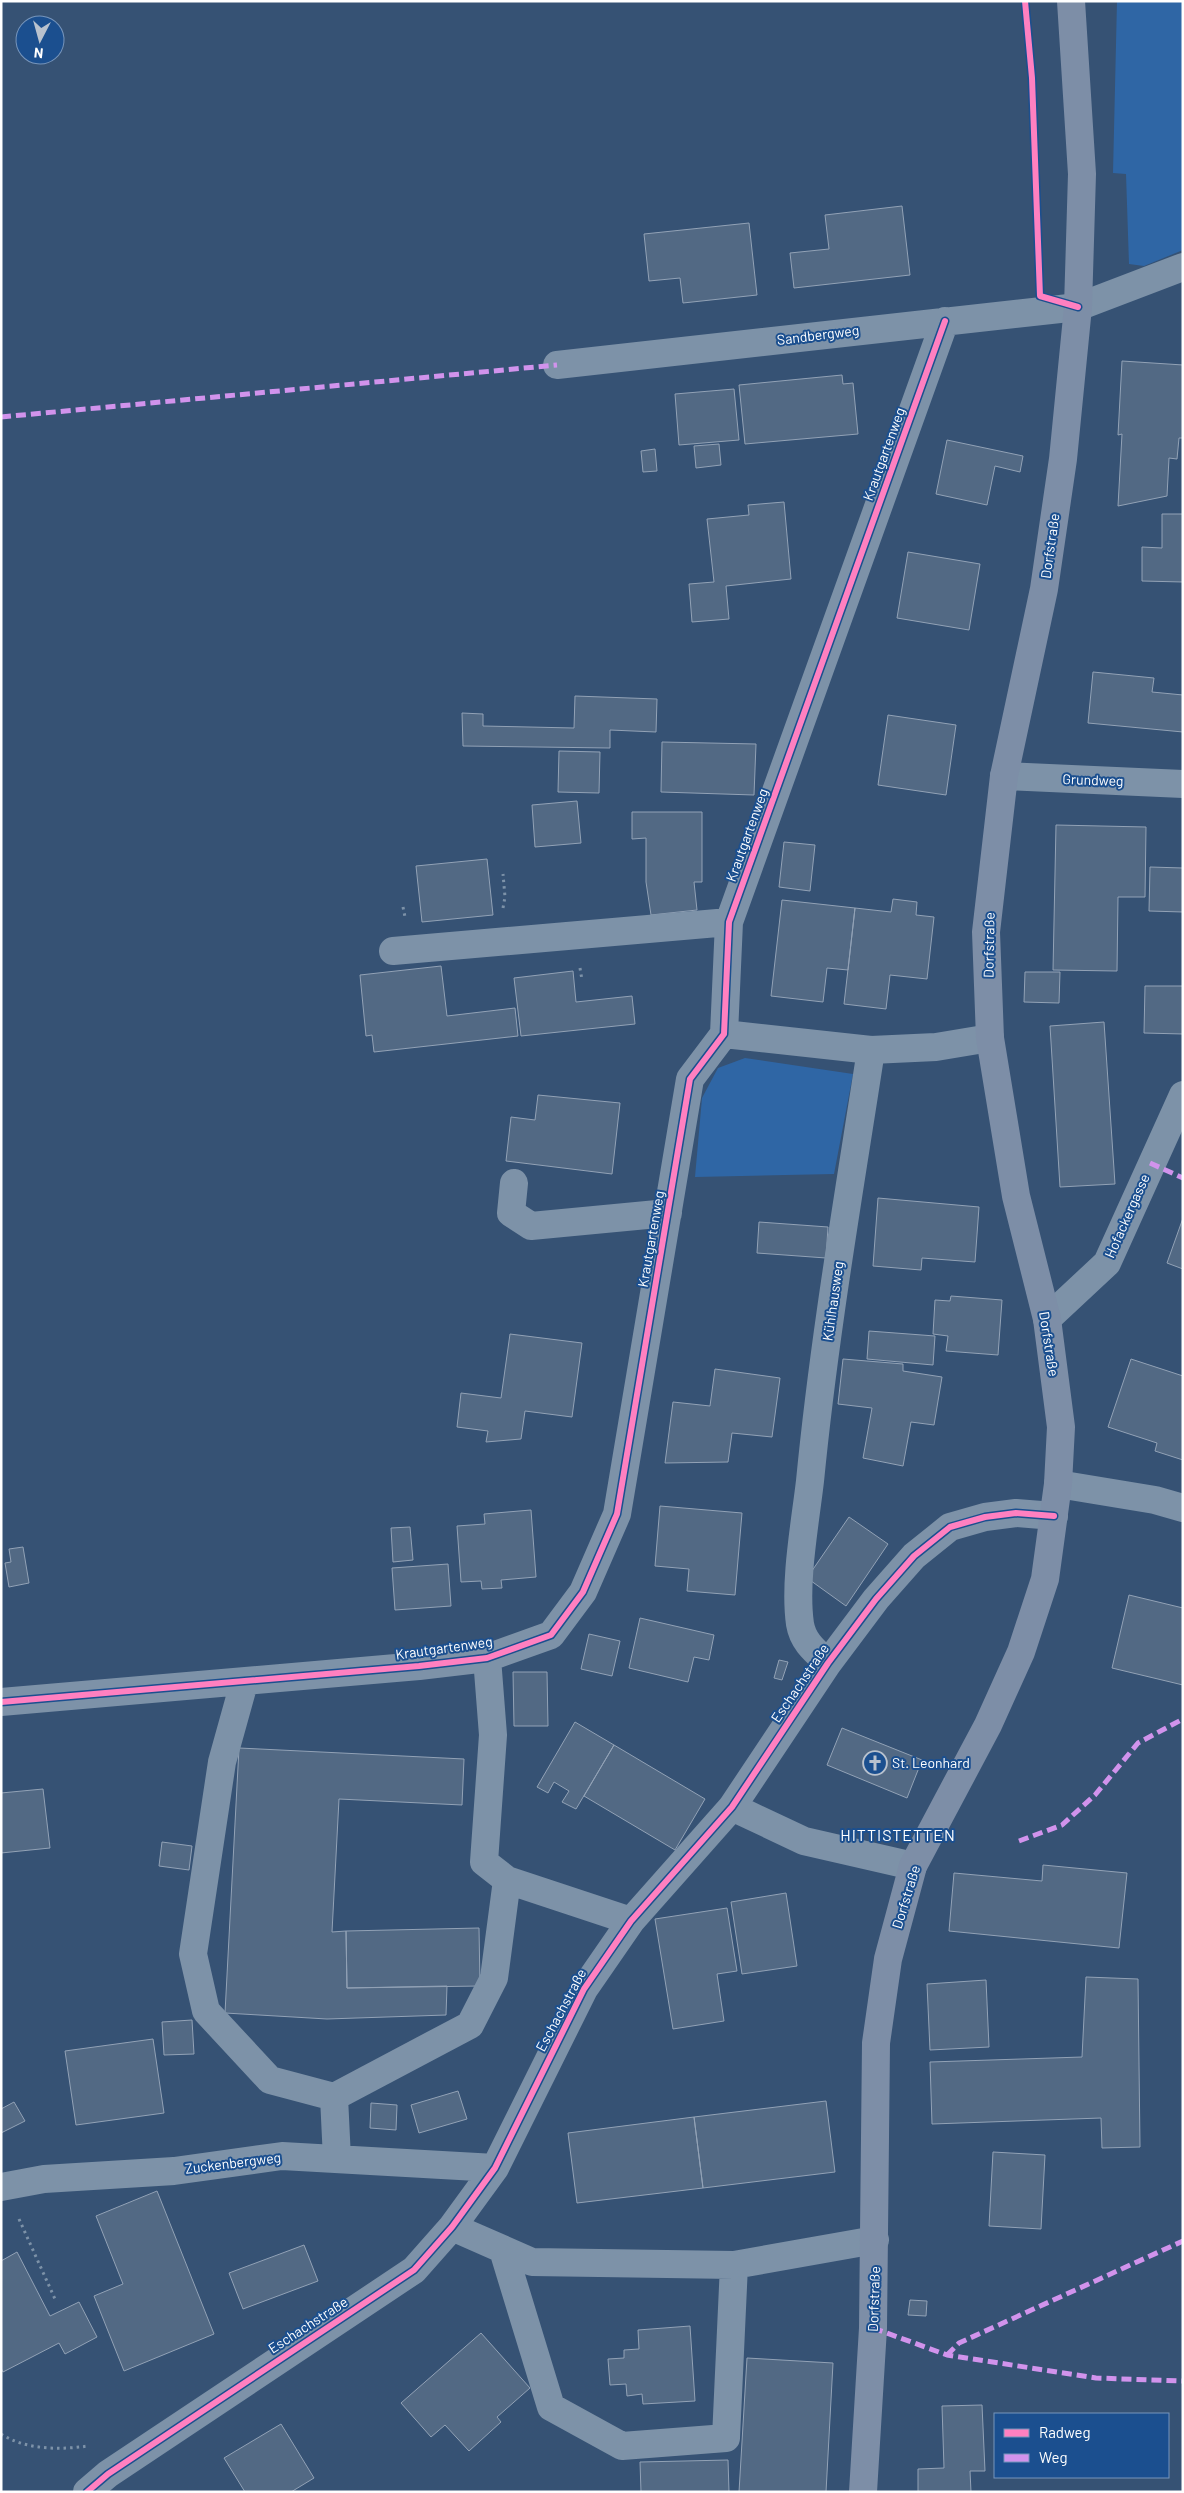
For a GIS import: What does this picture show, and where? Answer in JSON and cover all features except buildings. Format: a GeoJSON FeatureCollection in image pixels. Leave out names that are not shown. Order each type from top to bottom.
{"type":"FeatureCollection","features":[{"type":"Feature","properties":{"kind":"main road","name":"Dorfstraße"},"geometry":{"type":"LineString","coordinates":[[864,2492],[873,2328],[876,2043],[888,1960],[913,1866],[988,1725],[1021,1652],[1045,1579],[1058,1484],[1061,1427],[1047,1319],[1016,1196],[990,1038],[986,932],[1004,776],[1044,590],[1063,459],[1078,307],[1082,174],[1071,1]]}},
{"type":"Feature","properties":{"kind":"street","name":"Sandbergweg"},"geometry":{"type":"LineString","coordinates":[[557,365],[1078,307],[1183,267]]}},
{"type":"Feature","properties":{"kind":"street","name":"Krautgartenweg"},"geometry":{"type":"LineString","coordinates":[[1,1702],[244,1683],[487,1658],[551,1635],[583,1592],[617,1514],[690,1079],[724,1034],[729,922],[946,321]]}},
{"type":"Feature","properties":{"kind":"street","name":"Grundweg"},"geometry":{"type":"LineString","coordinates":[[1004,776],[1183,784]]}},
{"type":"Feature","properties":{"kind":"street"},"geometry":{"type":"LineString","coordinates":[[394,951],[729,922]]}},
{"type":"Feature","properties":{"kind":"street"},"geometry":{"type":"LineString","coordinates":[[724,1034],[871,1050],[936,1047],[990,1038]]}},
{"type":"Feature","properties":{"kind":"street","name":"Kühlhausweg"},"geometry":{"type":"LineString","coordinates":[[828,1663],[807,1644],[801,1626],[798,1602],[812,1454],[834,1289],[871,1050]]}},
{"type":"Feature","properties":{"kind":"street","name":"Hofackergasse"},"geometry":{"type":"LineString","coordinates":[[1047,1319],[1107,1263],[1183,1095]]}},
{"type":"Feature","properties":{"kind":"street"},"geometry":{"type":"LineString","coordinates":[[514,1183],[511,1213],[531,1226],[668,1213]]}},
{"type":"Feature","properties":{"kind":"street"},"geometry":{"type":"LineString","coordinates":[[1058,1484],[1155,1500],[1183,1508]]}},
{"type":"Feature","properties":{"kind":"street","name":"Eschachstraße"},"geometry":{"type":"LineString","coordinates":[[87,2492],[108,2474],[414,2270],[452,2228],[495,2168],[584,1989],[631,1921],[732,1807],[828,1663],[876,1599],[914,1556],[950,1527],[985,1517],[1016,1513],[1054,1516]]}},
{"type":"Feature","properties":{"kind":"street"},"geometry":{"type":"LineString","coordinates":[[487,1658],[493,1735],[484,1862],[507,1880],[631,1921]]}},
{"type":"Feature","properties":{"kind":"street"},"geometry":{"type":"LineString","coordinates":[[244,1683],[222,1762],[193,1954],[206,2011],[270,2080],[334,2097],[470,2025],[494,1978],[507,1880]]}},
{"type":"Feature","properties":{"kind":"street"},"geometry":{"type":"LineString","coordinates":[[732,1807],[804,1841],[913,1866]]}},
{"type":"Feature","properties":{"kind":"street"},"geometry":{"type":"LineString","coordinates":[[334,2097],[337,2159]]}},
{"type":"Feature","properties":{"kind":"street","name":"Zuckenbergweg"},"geometry":{"type":"LineString","coordinates":[[3,2186],[44,2179],[174,2171],[282,2156],[495,2168]]}},
{"type":"Feature","properties":{"kind":"street"},"geometry":{"type":"LineString","coordinates":[[452,2228],[532,2262],[734,2265],[875,2240]]}},
{"type":"Feature","properties":{"kind":"street"},"geometry":{"type":"LineString","coordinates":[[503,2250],[551,2407],[622,2446],[726,2438],[734,2265]]}},
{"type":"Feature","properties":{"kind":"path"},"geometry":{"type":"LineString","coordinates":[[3,2186],[55,2299]]}},
{"type":"Feature","properties":{"kind":"path"},"geometry":{"type":"LineString","coordinates":[[1,2434],[12,2441],[62,2450],[91,2446]]}},
{"type":"Feature","properties":{"kind":"shaded area"},"geometry":{"type":"Polygon","coordinates":[[[1117,1],[1183,1],[1183,250],[1144,266],[1129,264],[1126,174],[1113,173],[1117,1]]]}},
{"type":"Feature","properties":{"kind":"shaded area"},"geometry":{"type":"Polygon","coordinates":[[[745,1058],[853,1074],[834,1174],[695,1177],[702,1098],[718,1068],[745,1058]]]}},
{"type":"Feature","properties":{"kind":"marked path"},"geometry":{"type":"LineString","coordinates":[[1,417],[557,365]]}},
{"type":"Feature","properties":{"kind":"marked path"},"geometry":{"type":"LineString","coordinates":[[1150,1163],[1183,1178]]}},
{"type":"Feature","properties":{"kind":"marked path"},"geometry":{"type":"LineString","coordinates":[[1019,1841],[1062,1825],[1095,1795],[1138,1743],[1183,1719]]}},
{"type":"Feature","properties":{"kind":"marked path"},"geometry":{"type":"LineString","coordinates":[[947,2355],[959,2343],[1183,2241]]}},
{"type":"Feature","properties":{"kind":"marked path"},"geometry":{"type":"LineString","coordinates":[[873,2328],[947,2355],[1096,2378],[1183,2381]]}},
{"type":"Feature","properties":{"kind":"cycle path"},"geometry":{"type":"LineString","coordinates":[[1025,1],[1032,78],[1040,296],[1078,307]]}},
{"type":"Feature","properties":{"kind":"cycle path"},"geometry":{"type":"LineString","coordinates":[[1,1702],[419,1666],[487,1658],[551,1635],[583,1592],[617,1514],[690,1079],[724,1034],[729,922],[945,321]]}},
{"type":"Feature","properties":{"kind":"cycle path"},"geometry":{"type":"LineString","coordinates":[[87,2492],[108,2474],[414,2270],[452,2227],[495,2168],[584,1989],[631,1921],[732,1807],[828,1663],[876,1599],[914,1556],[950,1527],[985,1517],[1016,1513],[1054,1516]]}},
{"type":"Feature","properties":{"kind":"place","name":"St. Leonhard"},"geometry":{"type":"Point","coordinates":[875,1763]}},
{"type":"Feature","properties":{"kind":"district","name":"HITTISTETTEN"},"geometry":{"type":"Point","coordinates":[898,1835]}}]}
